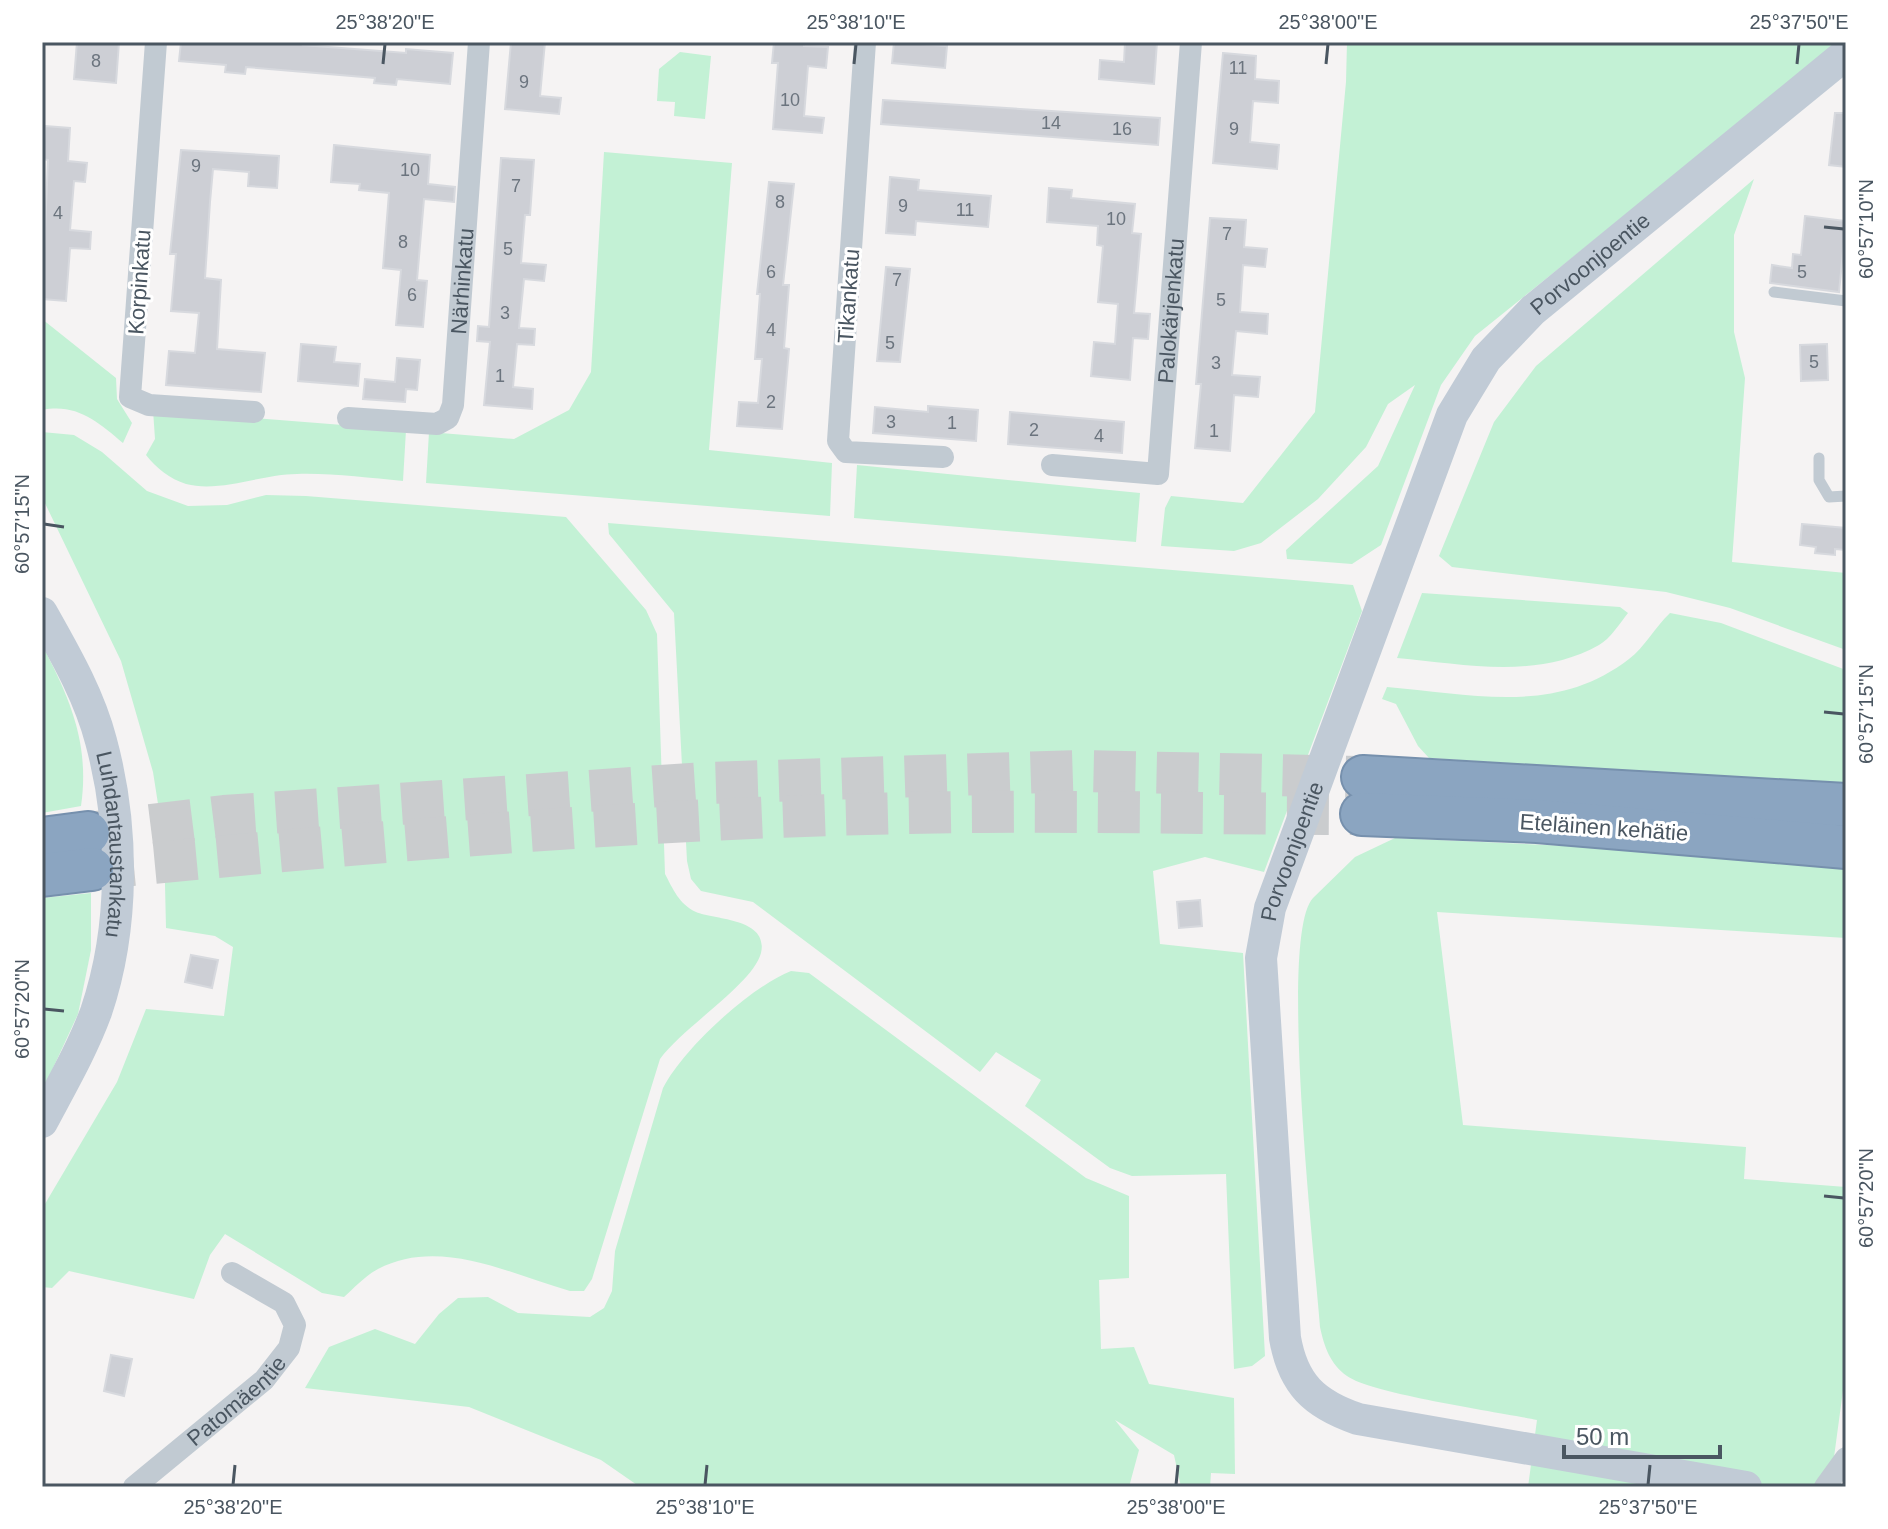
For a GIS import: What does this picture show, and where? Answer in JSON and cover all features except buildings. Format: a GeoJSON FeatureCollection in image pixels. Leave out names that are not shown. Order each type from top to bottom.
{"type":"FeatureCollection","features":[{"type":"Feature","properties":{"kind":"highway","name":"Eteläinen kehätie"},"geometry":{"type":"LineString","coordinates":[[1846,805],[1363,796],[1537,821],[1846,847]]}},
{"type":"Feature","properties":{"kind":"highway"},"geometry":{"type":"LineString","coordinates":[[42,839],[90,851],[42,875]]}},
{"type":"Feature","properties":{"kind":"street","name":"Korpinkatu"},"geometry":{"type":"LineString","coordinates":[[156,42],[130,397],[149,405],[254,412]]}},
{"type":"Feature","properties":{"kind":"street","name":"Närhinkatu"},"geometry":{"type":"LineString","coordinates":[[348,418],[437,424],[448,418],[453,405],[479,42]]}},
{"type":"Feature","properties":{"kind":"street","name":"Tikankatu"},"geometry":{"type":"LineString","coordinates":[[865,42],[838,441],[846,452],[943,457]]}},
{"type":"Feature","properties":{"kind":"street","name":"Palokärjenkatu"},"geometry":{"type":"LineString","coordinates":[[1052,465],[1158,474],[1191,42]]}},
{"type":"Feature","properties":{"kind":"street","name":"Porvoonjoentie"},"geometry":{"type":"LineString","coordinates":[[1746,1487],[1358,1419],[1320,1403],[1305,1391],[1293,1372],[1285,1338],[1262,949],[1272,902],[1431,468],[1467,385],[1486,359],[1533,310],[1846,54]]}},
{"type":"Feature","properties":{"kind":"street","name":"Luhdantaustankatu"},"geometry":{"type":"LineString","coordinates":[[42,613],[79,683],[101,739],[112,792],[117,850],[111,948],[96,1011],[77,1056],[42,1122]]}},
{"type":"Feature","properties":{"kind":"street","name":"Patomäentie"},"geometry":{"type":"LineString","coordinates":[[134,1487],[264,1380],[289,1348],[295,1325],[284,1303],[232,1273]]}},
{"type":"Feature","properties":{"kind":"street"},"geometry":{"type":"LineString","coordinates":[[1825,1487],[1836,1477],[1846,1458]]}},
{"type":"Feature","properties":{"kind":"lane"},"geometry":{"type":"LineString","coordinates":[[1774,292],[1846,301]]}},
{"type":"Feature","properties":{"kind":"lane"},"geometry":{"type":"LineString","coordinates":[[1819,458],[1819,480],[1829,497],[1846,496]]}},
{"type":"Feature","properties":{"kind":"green space"},"geometry":{"type":"Polygon","coordinates":[[[1347,42],[1840,42],[1475,336],[1441,385],[1381,545],[1352,564],[1287,559],[1286,550],[1378,466],[1415,385],[1388,404],[1366,447],[1318,499],[1261,543],[1234,551],[1161,546],[1165,508],[1171,496],[1243,503],[1315,412],[1346,82],[1347,42]]]}},
{"type":"Feature","properties":{"kind":"green space"},"geometry":{"type":"Polygon","coordinates":[[[680,52],[711,56],[705,119],[674,116],[675,102],[657,101],[659,69],[680,52]]]}},
{"type":"Feature","properties":{"kind":"green space"},"geometry":{"type":"Polygon","coordinates":[[[604,152],[732,163],[709,450],[832,463],[830,516],[426,483],[429,432],[514,439],[569,410],[591,372],[604,152]]]}},
{"type":"Feature","properties":{"kind":"green space"},"geometry":{"type":"Polygon","coordinates":[[[1754,179],[1734,235],[1734,332],[1745,378],[1732,562],[1846,573],[1846,650],[1730,608],[1666,592],[1452,567],[1439,556],[1494,422],[1536,366],[1754,179]]]}},
{"type":"Feature","properties":{"kind":"green space"},"geometry":{"type":"Polygon","coordinates":[[[42,319],[116,378],[117,399],[132,423],[123,443],[86,416],[66,409],[42,410],[42,319]]]}},
{"type":"Feature","properties":{"kind":"green space"},"geometry":{"type":"Polygon","coordinates":[[[153,410],[406,430],[403,481],[297,474],[227,485],[186,484],[164,472],[146,455],[155,439],[153,410]]]}},
{"type":"Feature","properties":{"kind":"green space"},"geometry":{"type":"Polygon","coordinates":[[[42,432],[74,435],[102,452],[147,491],[188,506],[227,505],[266,495],[306,496],[566,517],[646,610],[657,634],[665,874],[677,896],[690,909],[739,922],[757,933],[761,953],[732,992],[684,1033],[660,1059],[592,1279],[584,1291],[570,1291],[474,1261],[425,1256],[401,1260],[378,1269],[344,1297],[322,1293],[225,1234],[210,1255],[194,1299],[69,1271],[52,1288],[42,1287],[42,1209],[117,1082],[146,1009],[224,1016],[233,947],[215,936],[166,928],[164,842],[153,772],[121,661],[42,497],[42,432]]]}},
{"type":"Feature","properties":{"kind":"green space"},"geometry":{"type":"Polygon","coordinates":[[[857,465],[1140,493],[1136,542],[854,518],[857,465]]]}},
{"type":"Feature","properties":{"kind":"green space"},"geometry":{"type":"Polygon","coordinates":[[[608,523],[1353,585],[1362,611],[1264,872],[1205,857],[1153,871],[1160,944],[1243,953],[1265,1356],[1252,1366],[1234,1369],[1226,1174],[1132,1176],[1110,1168],[1025,1106],[1041,1080],[996,1052],[980,1072],[753,902],[701,891],[691,879],[687,861],[674,613],[609,534],[608,523]]]}},
{"type":"Feature","properties":{"kind":"green space"},"geometry":{"type":"Polygon","coordinates":[[[1422,593],[1620,607],[1628,613],[1599,645],[1551,663],[1500,667],[1397,658],[1422,593]]]}},
{"type":"Feature","properties":{"kind":"green space"},"geometry":{"type":"Polygon","coordinates":[[[1670,613],[1721,623],[1846,670],[1846,785],[1429,758],[1418,746],[1396,704],[1382,699],[1387,687],[1512,697],[1543,695],[1572,688],[1601,677],[1629,659],[1670,613]]]}},
{"type":"Feature","properties":{"kind":"green space"},"geometry":{"type":"Polygon","coordinates":[[[42,645],[75,722],[83,763],[83,784],[81,806],[42,813],[42,645]]]}},
{"type":"Feature","properties":{"kind":"green space"},"geometry":{"type":"Polygon","coordinates":[[[1395,838],[1613,848],[1846,866],[1846,938],[1437,912],[1463,1125],[1746,1147],[1744,1179],[1846,1187],[1846,1368],[1830,1487],[1528,1487],[1537,1420],[1437,1402],[1361,1383],[1347,1376],[1332,1360],[1320,1327],[1306,1172],[1299,1032],[1303,924],[1313,898],[1355,857],[1395,838]]]}},
{"type":"Feature","properties":{"kind":"green space"},"geometry":{"type":"Polygon","coordinates":[[[91,893],[91,950],[78,1014],[42,1092],[42,898],[91,893]]]}},
{"type":"Feature","properties":{"kind":"green space"},"geometry":{"type":"Polygon","coordinates":[[[791,971],[809,973],[1086,1178],[1129,1196],[1129,1278],[1099,1280],[1101,1349],[1134,1347],[1149,1384],[1234,1398],[1235,1474],[1211,1473],[1210,1487],[1181,1487],[1174,1455],[1115,1420],[1139,1450],[1129,1487],[640,1487],[601,1460],[469,1407],[305,1388],[329,1347],[375,1329],[415,1344],[439,1314],[458,1298],[488,1297],[518,1313],[590,1317],[604,1308],[612,1291],[615,1251],[663,1088],[686,1055],[719,1021],[756,991],[791,971]]]}},
{"type":"Feature","properties":{"kind":"tunnel"},"geometry":{"type":"LineString","coordinates":[[88,833],[224,816],[705,783],[1080,771],[1363,777]]}},
{"type":"Feature","properties":{"kind":"tunnel"},"geometry":{"type":"LineString","coordinates":[[92,869],[538,830],[761,818],[985,812],[1362,814]]}}]}
